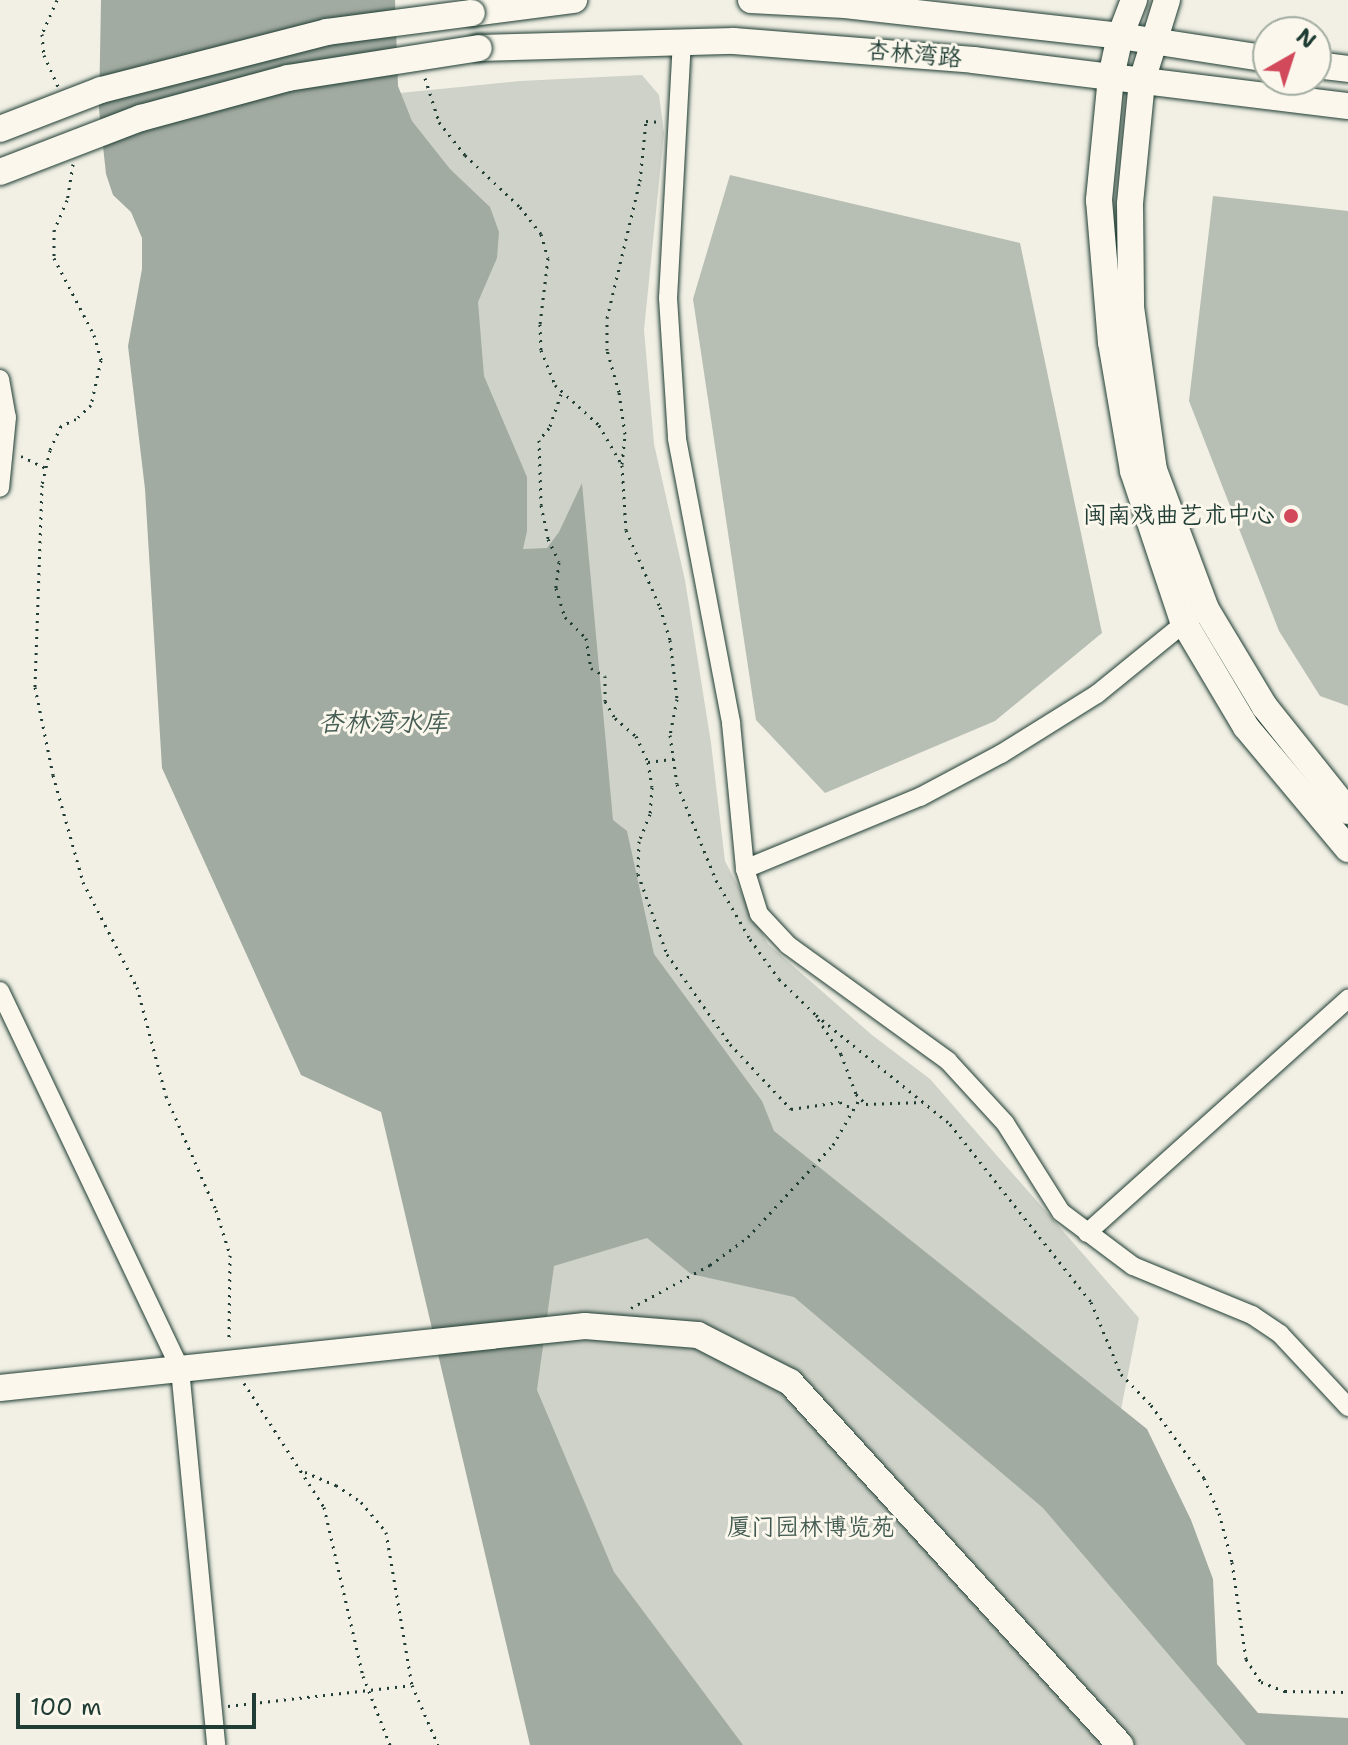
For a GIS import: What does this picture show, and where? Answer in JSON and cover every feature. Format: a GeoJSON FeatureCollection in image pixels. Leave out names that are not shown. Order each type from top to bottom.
{"type":"FeatureCollection","features":[{"type":"Feature","properties":{"kind":"street"},"geometry":{"type":"LineString","coordinates":[[0,129],[101,90],[327,32],[574,0]]}},
{"type":"Feature","properties":{"kind":"street","name":"杏林湾路"},"geometry":{"type":"LineString","coordinates":[[751,0],[845,5],[1120,36],[1252,57]]}},
{"type":"Feature","properties":{"kind":"street"},"geometry":{"type":"LineString","coordinates":[[1134,0],[1120,36],[1111,77],[1099,200],[1111,342],[1133,471],[1183,621],[1246,727],[1348,849]]}},
{"type":"Feature","properties":{"kind":"street"},"geometry":{"type":"LineString","coordinates":[[1167,0],[1142,81],[1130,204],[1131,307],[1154,470],[1206,609],[1265,707],[1348,811]]}},
{"type":"Feature","properties":{"kind":"street"},"geometry":{"type":"LineString","coordinates":[[682,40],[668,298],[677,439],[731,723],[745,869],[759,914],[788,945],[948,1061],[1005,1123],[1061,1212],[1133,1266],[1252,1315],[1280,1334],[1348,1407]]}},
{"type":"Feature","properties":{"kind":"street","name":"杏林湾路"},"geometry":{"type":"LineString","coordinates":[[0,172],[141,118],[288,78],[479,48],[682,40],[734,41],[973,60],[1348,106]]}},
{"type":"Feature","properties":{"kind":"street"},"geometry":{"type":"LineString","coordinates":[[0,379],[7,417],[0,488]]}},
{"type":"Feature","properties":{"kind":"street"},"geometry":{"type":"LineString","coordinates":[[745,869],[920,797],[1001,754],[1097,694],[1183,621],[1206,609]]}},
{"type":"Feature","properties":{"kind":"street"},"geometry":{"type":"LineString","coordinates":[[0,991],[180,1369],[216,1745]]}},
{"type":"Feature","properties":{"kind":"street"},"geometry":{"type":"LineString","coordinates":[[1087,1233],[1348,999]]}},
{"type":"Feature","properties":{"kind":"street"},"geometry":{"type":"LineString","coordinates":[[0,1388],[598,1327],[698,1335],[790,1382],[1120,1745]]}},
{"type":"Feature","properties":{"kind":"path"},"geometry":{"type":"LineString","coordinates":[[57,0],[42,34],[44,55],[61,98]]}},
{"type":"Feature","properties":{"kind":"path"},"geometry":{"type":"LineString","coordinates":[[425,74],[439,122],[465,155],[520,207],[541,234],[548,258],[540,324],[541,350],[555,385],[599,425],[622,465]]}},
{"type":"Feature","properties":{"kind":"path"},"geometry":{"type":"LineString","coordinates":[[678,123],[646,121],[640,181],[607,318],[607,350],[619,392],[625,434],[622,465],[626,530],[660,607],[670,640],[677,699],[670,735],[677,784],[716,880],[750,939],[772,969],[816,1015],[925,1102],[958,1134],[1091,1302],[1121,1374],[1151,1405],[1204,1478],[1219,1513],[1232,1562],[1246,1659],[1261,1682],[1285,1691],[1348,1692]]}},
{"type":"Feature","properties":{"kind":"path"},"geometry":{"type":"LineString","coordinates":[[72,153],[67,200],[54,230],[54,258],[94,335],[101,360],[91,405],[76,419],[61,426],[42,485],[35,687],[53,775],[83,882],[137,987],[166,1096],[216,1210],[230,1255],[227,1333],[235,1363],[248,1392],[305,1472],[324,1507],[333,1534],[368,1690],[390,1745]]}},
{"type":"Feature","properties":{"kind":"path"},"geometry":{"type":"LineString","coordinates":[[561,392],[549,428],[539,440],[541,505],[548,539],[559,562],[556,588],[565,617],[586,638],[591,668],[605,676],[605,701],[615,718],[636,736],[648,762],[652,787],[650,814],[639,841],[638,874],[667,954],[730,1044],[791,1109],[840,1102],[854,1109]]}},
{"type":"Feature","properties":{"kind":"path"},"geometry":{"type":"LineString","coordinates":[[4,447],[46,468]]}},
{"type":"Feature","properties":{"kind":"path"},"geometry":{"type":"LineString","coordinates":[[648,762],[674,759]]}},
{"type":"Feature","properties":{"kind":"path"},"geometry":{"type":"LineString","coordinates":[[816,1015],[841,1054],[860,1098],[866,1104],[925,1102]]}},
{"type":"Feature","properties":{"kind":"path"},"geometry":{"type":"LineString","coordinates":[[598,1327],[710,1265],[748,1237],[833,1145],[860,1098]]}},
{"type":"Feature","properties":{"kind":"path"},"geometry":{"type":"LineString","coordinates":[[305,1472],[336,1485],[361,1502],[386,1532],[412,1685],[438,1745]]}},
{"type":"Feature","properties":{"kind":"path"},"geometry":{"type":"LineString","coordinates":[[212,1708],[412,1685]]}},
{"type":"Feature","properties":{"kind":"green space"},"geometry":{"type":"Polygon","coordinates":[[[642,75],[659,95],[664,133],[644,330],[654,444],[685,580],[711,743],[725,861],[768,944],[872,1035],[930,1079],[1139,1318],[1113,1450],[719,1157],[551,814],[390,94],[520,81],[642,75]]]}},
{"type":"Feature","properties":{"kind":"green space","name":"厦门园林博览苑"},"geometry":{"type":"Polygon","coordinates":[[[699,1165],[1164,1619],[1275,1745],[690,1745],[468,1263],[699,1165]]]}},
{"type":"Feature","properties":{"kind":"water","name":"杏林湾水库"},"geometry":{"type":"Polygon","coordinates":[[[101,0],[395,0],[398,86],[412,121],[450,169],[490,207],[499,232],[497,258],[478,302],[484,376],[527,477],[527,531],[523,549],[547,548],[559,532],[582,483],[613,820],[627,831],[654,954],[762,1101],[774,1131],[1147,1429],[1191,1520],[1213,1579],[1217,1664],[1258,1713],[1348,1718],[1348,1745],[1246,1745],[1043,1508],[794,1297],[691,1274],[647,1238],[554,1266],[537,1390],[614,1572],[743,1745],[530,1745],[381,1112],[301,1075],[162,768],[145,489],[128,346],[142,269],[142,238],[131,212],[113,195],[106,174],[99,109],[101,0]]]}},
{"type":"Feature","properties":{"kind":"building"},"geometry":{"type":"Polygon","coordinates":[[[730,175],[1020,243],[1102,633],[995,721],[825,793],[756,720],[693,299],[730,175]]]}},
{"type":"Feature","properties":{"kind":"building","name":"闽南戏曲艺术中心"},"geometry":{"type":"Polygon","coordinates":[[[1213,196],[1348,211],[1348,706],[1320,696],[1279,631],[1189,401],[1213,196]]]}},
{"type":"Feature","properties":{"kind":"place","name":"闽南戏曲艺术中心"},"geometry":{"type":"Point","coordinates":[1291,516]}}]}
